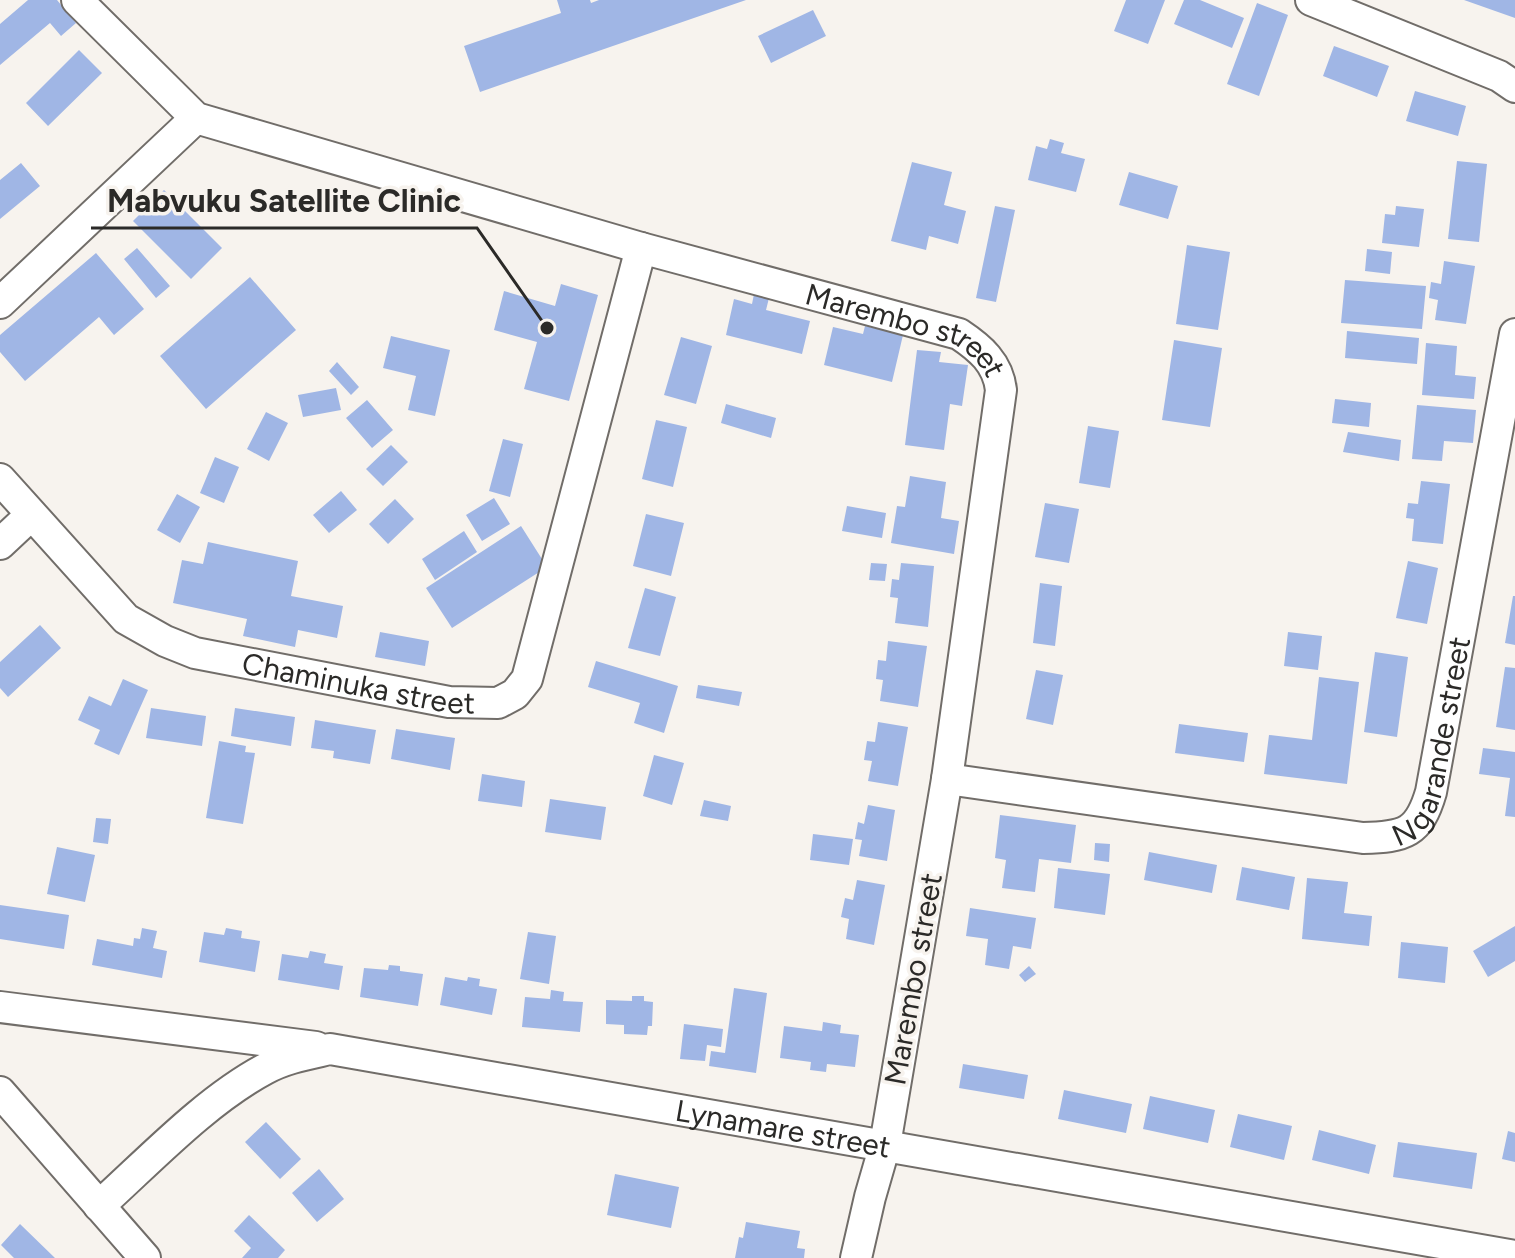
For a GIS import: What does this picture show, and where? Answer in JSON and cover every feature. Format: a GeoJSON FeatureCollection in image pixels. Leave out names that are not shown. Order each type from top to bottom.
{"type":"FeatureCollection","features":[{"type":"Feature","properties":{"kind":"street","name":"Marembo street"},"geometry":{"type":"LineString","coordinates":[[77,0],[196,118],[641,248],[959,334],[978,347],[999,375],[1001,390],[947,779],[885,1145],[856,1258]]}},
{"type":"Feature","properties":{"kind":"street"},"geometry":{"type":"LineString","coordinates":[[1311,0],[1499,76],[1515,87]]}},
{"type":"Feature","properties":{"kind":"street"},"geometry":{"type":"LineString","coordinates":[[0,303],[196,118]]}},
{"type":"Feature","properties":{"kind":"street","name":"Chaminuka street"},"geometry":{"type":"LineString","coordinates":[[0,479],[126,619],[165,641],[195,653],[280,671],[449,702],[498,703],[515,694],[527,679],[641,248]]}},
{"type":"Feature","properties":{"kind":"street","name":"Ngarande street"},"geometry":{"type":"LineString","coordinates":[[947,779],[1363,838],[1395,835],[1418,823],[1424,816],[1431,792],[1515,334]]}},
{"type":"Feature","properties":{"kind":"street"},"geometry":{"type":"LineString","coordinates":[[0,544],[31,515]]}},
{"type":"Feature","properties":{"kind":"street"},"geometry":{"type":"LineString","coordinates":[[0,1007],[330,1049]]}},
{"type":"Feature","properties":{"kind":"street","name":"Lynamare street"},"geometry":{"type":"LineString","coordinates":[[99,1206],[203,1112],[257,1074],[288,1059],[330,1049],[1515,1256]]}},
{"type":"Feature","properties":{"kind":"street"},"geometry":{"type":"LineString","coordinates":[[0,1092],[145,1258]]}},
{"type":"Feature","properties":{"kind":"building"},"geometry":{"type":"Polygon","coordinates":[[[28,0],[57,0],[76,23],[61,36],[50,23],[0,65],[0,24],[28,0]]]}},
{"type":"Feature","properties":{"kind":"building"},"geometry":{"type":"Polygon","coordinates":[[[557,0],[590,0],[591,3],[599,0],[746,0],[480,92],[464,46],[561,13],[557,0]]]}},
{"type":"Feature","properties":{"kind":"building"},"geometry":{"type":"Polygon","coordinates":[[[1126,0],[1165,0],[1148,44],[1114,31],[1126,0]]]}},
{"type":"Feature","properties":{"kind":"building"},"geometry":{"type":"Polygon","coordinates":[[[1184,0],[1200,0],[1244,18],[1232,48],[1174,24],[1184,0]]]}},
{"type":"Feature","properties":{"kind":"building"},"geometry":{"type":"Polygon","coordinates":[[[1464,0],[1515,0],[1515,18],[1464,0]]]}},
{"type":"Feature","properties":{"kind":"building"},"geometry":{"type":"Polygon","coordinates":[[[1257,3],[1288,15],[1259,96],[1227,84],[1257,3]]]}},
{"type":"Feature","properties":{"kind":"building"},"geometry":{"type":"Polygon","coordinates":[[[813,10],[826,36],[771,63],[758,36],[813,10]]]}},
{"type":"Feature","properties":{"kind":"building"},"geometry":{"type":"Polygon","coordinates":[[[1334,46],[1389,66],[1377,97],[1323,76],[1334,46]]]}},
{"type":"Feature","properties":{"kind":"building"},"geometry":{"type":"Polygon","coordinates":[[[79,50],[102,73],[48,126],[26,103],[79,50]]]}},
{"type":"Feature","properties":{"kind":"building"},"geometry":{"type":"Polygon","coordinates":[[[1415,91],[1466,106],[1458,136],[1406,121],[1415,91]]]}},
{"type":"Feature","properties":{"kind":"building"},"geometry":{"type":"Polygon","coordinates":[[[1050,139],[1064,143],[1061,153],[1085,159],[1076,192],[1028,180],[1036,146],[1047,149],[1050,139]]]}},
{"type":"Feature","properties":{"kind":"building"},"geometry":{"type":"Polygon","coordinates":[[[1457,161],[1487,164],[1479,242],[1448,239],[1457,161]]]}},
{"type":"Feature","properties":{"kind":"building"},"geometry":{"type":"Polygon","coordinates":[[[912,162],[952,172],[944,205],[966,211],[958,244],[929,236],[926,250],[891,241],[912,162]]]}},
{"type":"Feature","properties":{"kind":"building"},"geometry":{"type":"Polygon","coordinates":[[[21,163],[40,186],[0,219],[0,180],[21,163]]]}},
{"type":"Feature","properties":{"kind":"building"},"geometry":{"type":"Polygon","coordinates":[[[1129,172],[1178,186],[1168,219],[1119,205],[1129,172]]]}},
{"type":"Feature","properties":{"kind":"building"},"geometry":{"type":"Polygon","coordinates":[[[164,190],[222,248],[191,279],[133,221],[164,190]]]}},
{"type":"Feature","properties":{"kind":"building"},"geometry":{"type":"Polygon","coordinates":[[[995,206],[1015,210],[996,302],[976,298],[995,206]]]}},
{"type":"Feature","properties":{"kind":"building"},"geometry":{"type":"Polygon","coordinates":[[[1396,206],[1424,209],[1419,247],[1382,243],[1385,214],[1395,215],[1396,206]]]}},
{"type":"Feature","properties":{"kind":"building"},"geometry":{"type":"Polygon","coordinates":[[[1187,245],[1230,252],[1218,330],[1176,324],[1187,245]]]}},
{"type":"Feature","properties":{"kind":"building"},"geometry":{"type":"Polygon","coordinates":[[[137,248],[170,286],[156,298],[124,259],[137,248]]]}},
{"type":"Feature","properties":{"kind":"building"},"geometry":{"type":"Polygon","coordinates":[[[1367,249],[1392,252],[1390,274],[1365,271],[1367,249]]]}},
{"type":"Feature","properties":{"kind":"building"},"geometry":{"type":"Polygon","coordinates":[[[96,253],[144,309],[114,335],[99,317],[25,381],[0,352],[0,335],[96,253]]]}},
{"type":"Feature","properties":{"kind":"building"},"geometry":{"type":"Polygon","coordinates":[[[1444,261],[1475,266],[1466,324],[1435,320],[1438,300],[1429,298],[1431,282],[1441,284],[1444,261]]]}},
{"type":"Feature","properties":{"kind":"building"},"geometry":{"type":"Polygon","coordinates":[[[250,277],[296,330],[206,409],[160,356],[250,277]]]}},
{"type":"Feature","properties":{"kind":"building"},"geometry":{"type":"Polygon","coordinates":[[[1345,280],[1426,286],[1422,329],[1341,323],[1345,280]]]}},
{"type":"Feature","properties":{"kind":"building"},"geometry":{"type":"Polygon","coordinates":[[[561,284],[598,295],[569,401],[524,389],[537,342],[494,330],[504,291],[555,306],[561,284]]]}},
{"type":"Feature","properties":{"kind":"building"},"geometry":{"type":"Polygon","coordinates":[[[754,294],[769,298],[766,310],[810,321],[802,354],[726,335],[734,299],[752,304],[754,294]]]}},
{"type":"Feature","properties":{"kind":"building"},"geometry":{"type":"Polygon","coordinates":[[[865,326],[903,335],[892,382],[824,365],[833,327],[863,334],[865,326]]]}},
{"type":"Feature","properties":{"kind":"building"},"geometry":{"type":"Polygon","coordinates":[[[1347,331],[1419,338],[1417,364],[1345,358],[1347,331]]]}},
{"type":"Feature","properties":{"kind":"building"},"geometry":{"type":"Polygon","coordinates":[[[391,336],[450,350],[435,416],[408,410],[416,376],[383,368],[391,336]]]}},
{"type":"Feature","properties":{"kind":"building"},"geometry":{"type":"Polygon","coordinates":[[[681,337],[712,346],[696,404],[664,395],[681,337]]]}},
{"type":"Feature","properties":{"kind":"building"},"geometry":{"type":"Polygon","coordinates":[[[1174,340],[1222,348],[1210,427],[1162,420],[1174,340]]]}},
{"type":"Feature","properties":{"kind":"building"},"geometry":{"type":"Polygon","coordinates":[[[1426,343],[1457,346],[1455,375],[1476,377],[1474,399],[1422,395],[1426,343]]]}},
{"type":"Feature","properties":{"kind":"building"},"geometry":{"type":"Polygon","coordinates":[[[917,350],[941,352],[939,362],[968,365],[962,406],[950,404],[944,450],[905,445],[917,350]]]}},
{"type":"Feature","properties":{"kind":"building"},"geometry":{"type":"Polygon","coordinates":[[[337,362],[359,387],[351,395],[329,371],[337,362]]]}},
{"type":"Feature","properties":{"kind":"building"},"geometry":{"type":"Polygon","coordinates":[[[336,388],[341,410],[303,417],[298,395],[336,388]]]}},
{"type":"Feature","properties":{"kind":"building"},"geometry":{"type":"Polygon","coordinates":[[[1335,399],[1371,403],[1369,427],[1332,423],[1335,399]]]}},
{"type":"Feature","properties":{"kind":"building"},"geometry":{"type":"Polygon","coordinates":[[[367,400],[393,430],[372,448],[346,418],[367,400]]]}},
{"type":"Feature","properties":{"kind":"building"},"geometry":{"type":"Polygon","coordinates":[[[726,404],[776,418],[771,438],[721,423],[726,404]]]}},
{"type":"Feature","properties":{"kind":"building"},"geometry":{"type":"Polygon","coordinates":[[[1417,405],[1476,410],[1473,443],[1444,441],[1442,461],[1412,459],[1417,405]]]}},
{"type":"Feature","properties":{"kind":"building"},"geometry":{"type":"Polygon","coordinates":[[[266,412],[288,423],[269,461],[247,449],[266,412]]]}},
{"type":"Feature","properties":{"kind":"building"},"geometry":{"type":"Polygon","coordinates":[[[656,420],[687,427],[673,487],[642,479],[656,420]]]}},
{"type":"Feature","properties":{"kind":"building"},"geometry":{"type":"Polygon","coordinates":[[[1088,426],[1119,431],[1110,488],[1079,483],[1088,426]]]}},
{"type":"Feature","properties":{"kind":"building"},"geometry":{"type":"Polygon","coordinates":[[[1348,432],[1401,440],[1399,461],[1343,452],[1348,432]]]}},
{"type":"Feature","properties":{"kind":"building"},"geometry":{"type":"Polygon","coordinates":[[[503,439],[523,444],[510,497],[489,491],[503,439]]]}},
{"type":"Feature","properties":{"kind":"building"},"geometry":{"type":"Polygon","coordinates":[[[391,445],[408,462],[383,486],[366,469],[391,445]]]}},
{"type":"Feature","properties":{"kind":"building"},"geometry":{"type":"Polygon","coordinates":[[[215,457],[239,467],[224,503],[200,493],[215,457]]]}},
{"type":"Feature","properties":{"kind":"building"},"geometry":{"type":"Polygon","coordinates":[[[910,476],[946,482],[941,518],[959,521],[954,554],[891,543],[897,506],[905,507],[910,476]]]}},
{"type":"Feature","properties":{"kind":"building"},"geometry":{"type":"Polygon","coordinates":[[[1421,481],[1450,484],[1443,544],[1412,541],[1414,519],[1406,518],[1408,503],[1418,504],[1421,481]]]}},
{"type":"Feature","properties":{"kind":"building"},"geometry":{"type":"Polygon","coordinates":[[[341,491],[357,510],[329,533],[313,515],[341,491]]]}},
{"type":"Feature","properties":{"kind":"building"},"geometry":{"type":"Polygon","coordinates":[[[177,494],[200,507],[180,543],[157,530],[177,494]]]}},
{"type":"Feature","properties":{"kind":"building"},"geometry":{"type":"Polygon","coordinates":[[[494,498],[510,524],[482,541],[466,515],[494,498]]]}},
{"type":"Feature","properties":{"kind":"building"},"geometry":{"type":"Polygon","coordinates":[[[395,499],[414,519],[388,544],[369,524],[395,499]]]}},
{"type":"Feature","properties":{"kind":"building"},"geometry":{"type":"Polygon","coordinates":[[[1045,503],[1079,509],[1069,563],[1035,557],[1045,503]]]}},
{"type":"Feature","properties":{"kind":"building"},"geometry":{"type":"Polygon","coordinates":[[[847,506],[886,513],[882,538],[842,531],[847,506]]]}},
{"type":"Feature","properties":{"kind":"building"},"geometry":{"type":"Polygon","coordinates":[[[646,514],[684,523],[671,576],[633,566],[646,514]]]}},
{"type":"Feature","properties":{"kind":"building"},"geometry":{"type":"Polygon","coordinates":[[[521,526],[547,567],[452,628],[426,588],[521,526]]]}},
{"type":"Feature","properties":{"kind":"building"},"geometry":{"type":"Polygon","coordinates":[[[464,531],[477,552],[435,580],[422,559],[464,531]]]}},
{"type":"Feature","properties":{"kind":"building"},"geometry":{"type":"Polygon","coordinates":[[[208,542],[298,561],[291,596],[343,606],[337,638],[298,630],[295,647],[243,636],[247,619],[173,603],[182,560],[203,564],[208,542]]]}},
{"type":"Feature","properties":{"kind":"building"},"geometry":{"type":"Polygon","coordinates":[[[1408,561],[1438,568],[1427,624],[1396,618],[1408,561]]]}},
{"type":"Feature","properties":{"kind":"building"},"geometry":{"type":"Polygon","coordinates":[[[871,563],[887,564],[885,581],[869,580],[871,563]]]}},
{"type":"Feature","properties":{"kind":"building"},"geometry":{"type":"Polygon","coordinates":[[[901,563],[934,566],[928,627],[895,623],[898,598],[890,597],[892,579],[899,580],[901,563]]]}},
{"type":"Feature","properties":{"kind":"building"},"geometry":{"type":"Polygon","coordinates":[[[1040,583],[1062,586],[1055,646],[1033,643],[1040,583]]]}},
{"type":"Feature","properties":{"kind":"building"},"geometry":{"type":"Polygon","coordinates":[[[645,588],[676,597],[660,656],[628,648],[645,588]]]}},
{"type":"Feature","properties":{"kind":"building"},"geometry":{"type":"Polygon","coordinates":[[[1515,596],[1515,645],[1505,643],[1515,596]]]}},
{"type":"Feature","properties":{"kind":"building"},"geometry":{"type":"Polygon","coordinates":[[[40,625],[61,648],[8,697],[0,688],[0,662],[40,625]]]}},
{"type":"Feature","properties":{"kind":"building"},"geometry":{"type":"Polygon","coordinates":[[[380,632],[429,641],[425,666],[375,657],[380,632]]]}},
{"type":"Feature","properties":{"kind":"building"},"geometry":{"type":"Polygon","coordinates":[[[1288,632],[1322,636],[1318,670],[1284,666],[1288,632]]]}},
{"type":"Feature","properties":{"kind":"building"},"geometry":{"type":"Polygon","coordinates":[[[888,641],[927,646],[918,707],[880,701],[883,680],[876,679],[878,660],[886,661],[888,641]]]}},
{"type":"Feature","properties":{"kind":"building"},"geometry":{"type":"Polygon","coordinates":[[[1375,652],[1408,657],[1397,737],[1364,732],[1375,652]]]}},
{"type":"Feature","properties":{"kind":"building"},"geometry":{"type":"Polygon","coordinates":[[[596,661],[678,686],[664,733],[634,723],[640,703],[588,687],[596,661]]]}},
{"type":"Feature","properties":{"kind":"building"},"geometry":{"type":"Polygon","coordinates":[[[1505,667],[1515,668],[1515,730],[1496,727],[1505,667]]]}},
{"type":"Feature","properties":{"kind":"building"},"geometry":{"type":"Polygon","coordinates":[[[1036,670],[1063,675],[1053,725],[1026,719],[1036,670]]]}},
{"type":"Feature","properties":{"kind":"building"},"geometry":{"type":"Polygon","coordinates":[[[1319,677],[1359,682],[1347,784],[1264,774],[1269,735],[1312,740],[1319,677]]]}},
{"type":"Feature","properties":{"kind":"building"},"geometry":{"type":"Polygon","coordinates":[[[123,679],[148,690],[119,755],[94,744],[100,730],[78,720],[89,696],[111,706],[123,679]]]}},
{"type":"Feature","properties":{"kind":"building"},"geometry":{"type":"Polygon","coordinates":[[[698,685],[742,692],[739,706],[696,698],[698,685]]]}},
{"type":"Feature","properties":{"kind":"building"},"geometry":{"type":"Polygon","coordinates":[[[151,708],[206,716],[202,746],[146,738],[151,708]]]}},
{"type":"Feature","properties":{"kind":"building"},"geometry":{"type":"Polygon","coordinates":[[[235,708],[295,717],[291,746],[231,736],[235,708]]]}},
{"type":"Feature","properties":{"kind":"building"},"geometry":{"type":"Polygon","coordinates":[[[315,720],[376,730],[370,764],[333,758],[334,751],[311,748],[315,720]]]}},
{"type":"Feature","properties":{"kind":"building"},"geometry":{"type":"Polygon","coordinates":[[[878,722],[908,727],[898,786],[868,781],[872,761],[864,760],[867,741],[875,742],[878,722]]]}},
{"type":"Feature","properties":{"kind":"building"},"geometry":{"type":"Polygon","coordinates":[[[1179,724],[1248,733],[1244,762],[1175,753],[1179,724]]]}},
{"type":"Feature","properties":{"kind":"building"},"geometry":{"type":"Polygon","coordinates":[[[396,729],[455,738],[450,770],[391,759],[396,729]]]}},
{"type":"Feature","properties":{"kind":"building"},"geometry":{"type":"Polygon","coordinates":[[[219,741],[246,746],[245,752],[255,753],[243,824],[206,818],[219,741]]]}},
{"type":"Feature","properties":{"kind":"building"},"geometry":{"type":"Polygon","coordinates":[[[1483,748],[1515,752],[1515,817],[1505,816],[1510,778],[1479,774],[1483,748]]]}},
{"type":"Feature","properties":{"kind":"building"},"geometry":{"type":"Polygon","coordinates":[[[654,755],[684,763],[672,805],[643,796],[654,755]]]}},
{"type":"Feature","properties":{"kind":"building"},"geometry":{"type":"Polygon","coordinates":[[[482,774],[525,781],[522,807],[478,801],[482,774]]]}},
{"type":"Feature","properties":{"kind":"building"},"geometry":{"type":"Polygon","coordinates":[[[550,799],[606,807],[601,840],[545,832],[550,799]]]}},
{"type":"Feature","properties":{"kind":"building"},"geometry":{"type":"Polygon","coordinates":[[[704,800],[731,806],[728,821],[700,816],[704,800]]]}},
{"type":"Feature","properties":{"kind":"building"},"geometry":{"type":"Polygon","coordinates":[[[868,805],[895,810],[887,861],[859,856],[862,840],[855,839],[858,822],[864,824],[868,805]]]}},
{"type":"Feature","properties":{"kind":"building"},"geometry":{"type":"Polygon","coordinates":[[[1000,815],[1076,825],[1071,863],[1039,859],[1035,892],[1002,888],[1006,860],[995,858],[1000,815]]]}},
{"type":"Feature","properties":{"kind":"building"},"geometry":{"type":"Polygon","coordinates":[[[96,818],[111,819],[108,844],[93,842],[96,818]]]}},
{"type":"Feature","properties":{"kind":"building"},"geometry":{"type":"Polygon","coordinates":[[[813,834],[853,839],[849,865],[810,860],[813,834]]]}},
{"type":"Feature","properties":{"kind":"building"},"geometry":{"type":"Polygon","coordinates":[[[1095,843],[1110,844],[1109,862],[1094,860],[1095,843]]]}},
{"type":"Feature","properties":{"kind":"building"},"geometry":{"type":"Polygon","coordinates":[[[57,847],[95,855],[85,902],[47,894],[57,847]]]}},
{"type":"Feature","properties":{"kind":"building"},"geometry":{"type":"Polygon","coordinates":[[[1149,852],[1217,865],[1212,893],[1144,880],[1149,852]]]}},
{"type":"Feature","properties":{"kind":"building"},"geometry":{"type":"Polygon","coordinates":[[[1242,867],[1295,877],[1289,910],[1236,900],[1242,867]]]}},
{"type":"Feature","properties":{"kind":"building"},"geometry":{"type":"Polygon","coordinates":[[[1058,868],[1110,874],[1105,915],[1054,908],[1058,868]]]}},
{"type":"Feature","properties":{"kind":"building"},"geometry":{"type":"Polygon","coordinates":[[[1307,878],[1348,882],[1344,913],[1372,916],[1369,946],[1302,939],[1307,878]]]}},
{"type":"Feature","properties":{"kind":"building"},"geometry":{"type":"Polygon","coordinates":[[[857,880],[885,885],[874,945],[846,939],[849,919],[841,917],[845,898],[853,900],[857,880]]]}},
{"type":"Feature","properties":{"kind":"building"},"geometry":{"type":"Polygon","coordinates":[[[0,905],[69,915],[64,949],[0,939],[0,905]]]}},
{"type":"Feature","properties":{"kind":"building"},"geometry":{"type":"Polygon","coordinates":[[[970,908],[1036,918],[1031,949],[1013,946],[1009,969],[985,965],[988,939],[966,936],[970,908]]]}},
{"type":"Feature","properties":{"kind":"building"},"geometry":{"type":"Polygon","coordinates":[[[1515,926],[1515,961],[1488,977],[1473,951],[1515,926]]]}},
{"type":"Feature","properties":{"kind":"building"},"geometry":{"type":"Polygon","coordinates":[[[142,928],[157,931],[153,948],[167,951],[162,978],[92,965],[97,939],[133,946],[134,938],[140,939],[142,928]]]}},
{"type":"Feature","properties":{"kind":"building"},"geometry":{"type":"Polygon","coordinates":[[[226,928],[242,931],[241,938],[260,941],[255,972],[199,962],[204,932],[224,935],[226,928]]]}},
{"type":"Feature","properties":{"kind":"building"},"geometry":{"type":"Polygon","coordinates":[[[528,932],[556,936],[549,984],[520,979],[528,932]]]}},
{"type":"Feature","properties":{"kind":"building"},"geometry":{"type":"Polygon","coordinates":[[[1401,942],[1448,947],[1445,983],[1398,978],[1401,942]]]}},
{"type":"Feature","properties":{"kind":"building"},"geometry":{"type":"Polygon","coordinates":[[[310,951],[326,954],[324,963],[343,966],[339,990],[278,980],[282,954],[308,958],[310,951]]]}},
{"type":"Feature","properties":{"kind":"building"},"geometry":{"type":"Polygon","coordinates":[[[389,965],[400,966],[400,971],[423,974],[418,1006],[360,997],[364,968],[388,970],[389,965]]]}},
{"type":"Feature","properties":{"kind":"building"},"geometry":{"type":"Polygon","coordinates":[[[1029,966],[1036,974],[1025,982],[1019,975],[1029,966]]]}},
{"type":"Feature","properties":{"kind":"building"},"geometry":{"type":"Polygon","coordinates":[[[445,977],[467,981],[468,977],[480,979],[479,986],[497,989],[492,1015],[440,1005],[445,977]]]}},
{"type":"Feature","properties":{"kind":"building"},"geometry":{"type":"Polygon","coordinates":[[[734,988],[767,993],[756,1073],[709,1066],[711,1051],[725,1053],[734,988]]]}},
{"type":"Feature","properties":{"kind":"building"},"geometry":{"type":"Polygon","coordinates":[[[551,990],[564,992],[563,1001],[583,1002],[580,1032],[522,1027],[525,997],[550,999],[551,990]]]}},
{"type":"Feature","properties":{"kind":"building"},"geometry":{"type":"Polygon","coordinates":[[[632,996],[644,996],[644,1001],[653,1002],[652,1026],[648,1026],[647,1035],[624,1034],[624,1025],[606,1024],[606,1000],[632,1001],[632,996]]]}},
{"type":"Feature","properties":{"kind":"building"},"geometry":{"type":"Polygon","coordinates":[[[823,1022],[841,1025],[840,1033],[859,1035],[855,1067],[827,1064],[826,1072],[810,1070],[811,1062],[780,1058],[784,1026],[822,1031],[823,1022]]]}},
{"type":"Feature","properties":{"kind":"building"},"geometry":{"type":"Polygon","coordinates":[[[684,1024],[723,1029],[721,1047],[707,1045],[705,1061],[680,1059],[684,1024]]]}},
{"type":"Feature","properties":{"kind":"building"},"geometry":{"type":"Polygon","coordinates":[[[963,1064],[1028,1075],[1024,1099],[959,1088],[963,1064]]]}},
{"type":"Feature","properties":{"kind":"building"},"geometry":{"type":"Polygon","coordinates":[[[1064,1090],[1132,1104],[1126,1133],[1058,1119],[1064,1090]]]}},
{"type":"Feature","properties":{"kind":"building"},"geometry":{"type":"Polygon","coordinates":[[[1150,1096],[1215,1110],[1208,1143],[1143,1129],[1150,1096]]]}},
{"type":"Feature","properties":{"kind":"building"},"geometry":{"type":"Polygon","coordinates":[[[1238,1114],[1292,1126],[1284,1160],[1230,1147],[1238,1114]]]}},
{"type":"Feature","properties":{"kind":"building"},"geometry":{"type":"Polygon","coordinates":[[[266,1122],[301,1159],[280,1179],[245,1142],[266,1122]]]}},
{"type":"Feature","properties":{"kind":"building"},"geometry":{"type":"Polygon","coordinates":[[[1319,1130],[1376,1145],[1369,1174],[1312,1160],[1319,1130]]]}},
{"type":"Feature","properties":{"kind":"building"},"geometry":{"type":"Polygon","coordinates":[[[1508,1131],[1515,1133],[1515,1162],[1502,1159],[1508,1131]]]}},
{"type":"Feature","properties":{"kind":"building"},"geometry":{"type":"Polygon","coordinates":[[[1398,1142],[1477,1153],[1472,1189],[1393,1177],[1398,1142]]]}},
{"type":"Feature","properties":{"kind":"building"},"geometry":{"type":"Polygon","coordinates":[[[319,1169],[344,1199],[317,1222],[292,1193],[319,1169]]]}},
{"type":"Feature","properties":{"kind":"building"},"geometry":{"type":"Polygon","coordinates":[[[615,1174],[679,1187],[671,1228],[607,1215],[615,1174]]]}},
{"type":"Feature","properties":{"kind":"building"},"geometry":{"type":"Polygon","coordinates":[[[249,1215],[285,1250],[278,1258],[242,1258],[251,1248],[234,1231],[249,1215]]]}},
{"type":"Feature","properties":{"kind":"building"},"geometry":{"type":"Polygon","coordinates":[[[746,1222],[800,1231],[797,1248],[805,1249],[804,1258],[735,1258],[746,1222]]]}},
{"type":"Feature","properties":{"kind":"building"},"geometry":{"type":"Polygon","coordinates":[[[20,1224],[55,1258],[14,1258],[1,1245],[20,1224]]]}},
{"type":"Feature","properties":{"kind":"place","name":"Mabvuku Satellite Clinic"},"geometry":{"type":"Point","coordinates":[547,328]}}]}
